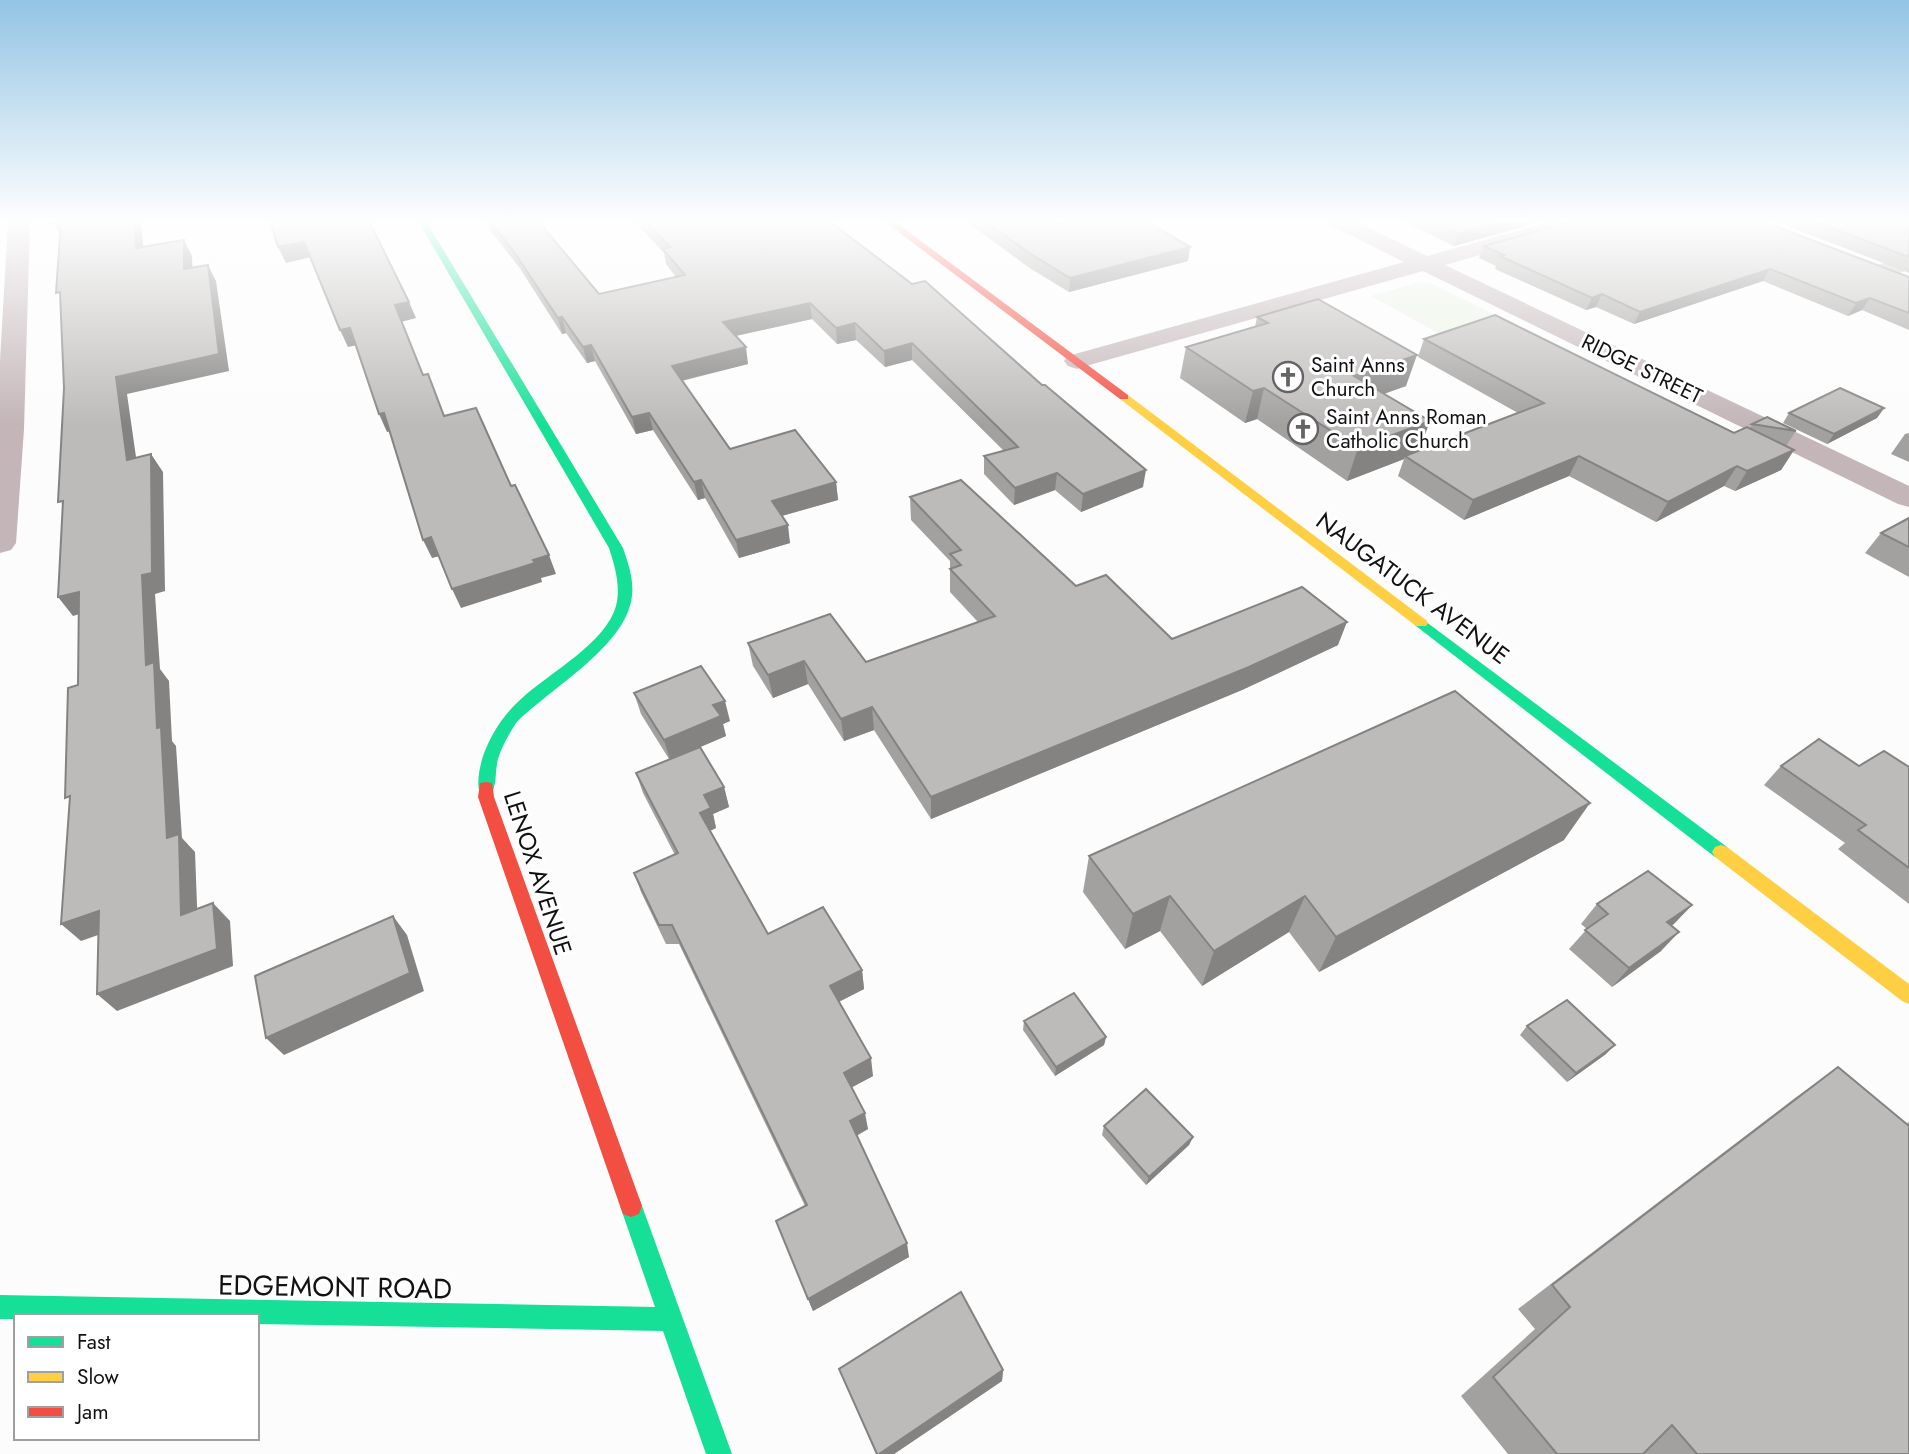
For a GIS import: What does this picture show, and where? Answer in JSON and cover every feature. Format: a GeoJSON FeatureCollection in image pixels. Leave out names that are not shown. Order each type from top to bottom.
{"type":"FeatureCollection","features":[{"type":"Feature","properties":{"kind":"street"},"geometry":{"type":"LineString","coordinates":[[0,542],[10,429],[16,289]]}},
{"type":"Feature","properties":{"kind":"street","name":"LENOX AVENUE"},"geometry":{"type":"LineString","coordinates":[[462,289],[616,548],[626,575],[625,608],[614,626],[587,654],[522,706],[505,724],[489,757],[485,775],[486,797],[719,1454]]}},
{"type":"Feature","properties":{"kind":"street","name":"NAUGATUCK AVENUE"},"geometry":{"type":"LineString","coordinates":[[980,289],[1909,995]]}},
{"type":"Feature","properties":{"kind":"street"},"geometry":{"type":"LineString","coordinates":[[1077,361],[1329,289]]}},
{"type":"Feature","properties":{"kind":"street","name":"RIDGE STREET"},"geometry":{"type":"LineString","coordinates":[[1478,289],[1909,498]]}},
{"type":"Feature","properties":{"kind":"street","name":"EDGEMONT ROAD"},"geometry":{"type":"LineString","coordinates":[[0,1307],[670,1319]]}},
{"type":"Feature","properties":{"kind":"shaded area"},"geometry":{"type":"Polygon","coordinates":[[[1396,289],[1443,289],[1503,319],[1447,338],[1371,296],[1396,289]]]}},
{"type":"Feature","properties":{"kind":"building"},"geometry":{"type":"Polygon","coordinates":[[[56,289],[211,289],[219,354],[116,377],[127,460],[151,454],[152,573],[142,575],[146,665],[154,662],[157,728],[161,727],[167,838],[179,834],[181,915],[213,903],[217,949],[97,994],[99,911],[61,924],[70,796],[65,798],[68,688],[78,685],[79,592],[58,597],[63,501],[58,502],[64,388],[60,292],[56,293],[56,289]]]}},
{"type":"Feature","properties":{"kind":"building"},"geometry":{"type":"Polygon","coordinates":[[[323,289],[403,289],[409,302],[395,305],[423,375],[428,374],[444,416],[476,408],[511,486],[515,485],[549,555],[533,560],[535,563],[452,589],[431,537],[423,540],[384,413],[379,414],[350,328],[340,330],[323,289]]]}},
{"type":"Feature","properties":{"kind":"building"},"geometry":{"type":"Polygon","coordinates":[[[539,289],[595,289],[599,294],[622,289],[934,289],[1042,385],[1146,470],[1083,494],[1057,473],[1015,488],[984,456],[1018,447],[912,343],[884,351],[855,323],[836,328],[810,303],[723,322],[746,347],[672,366],[730,449],[795,430],[836,482],[772,501],[788,525],[736,540],[701,480],[694,482],[649,413],[632,417],[591,345],[583,347],[562,317],[558,318],[539,289]]]}},
{"type":"Feature","properties":{"kind":"building"},"geometry":{"type":"Polygon","coordinates":[[[1572,289],[1710,289],[1640,312],[1602,294],[1592,298],[1572,289]]]}},
{"type":"Feature","properties":{"kind":"building"},"geometry":{"type":"Polygon","coordinates":[[[1820,289],[1909,289],[1909,313],[1870,298],[1856,303],[1820,289]]]}},
{"type":"Feature","properties":{"kind":"building"},"geometry":{"type":"Polygon","coordinates":[[[1318,299],[1417,355],[1354,376],[1430,421],[1358,448],[1264,388],[1253,391],[1186,347],[1268,323],[1257,317],[1318,299]]]}},
{"type":"Feature","properties":{"kind":"building"},"geometry":{"type":"Polygon","coordinates":[[[1495,315],[1734,433],[1747,427],[1794,450],[1747,471],[1737,466],[1668,502],[1579,456],[1473,500],[1405,456],[1544,403],[1424,339],[1495,315]]]}},
{"type":"Feature","properties":{"kind":"building"},"geometry":{"type":"Polygon","coordinates":[[[1840,388],[1884,408],[1834,434],[1789,413],[1840,388]]]}},
{"type":"Feature","properties":{"kind":"building"},"geometry":{"type":"Polygon","coordinates":[[[1767,417],[1796,431],[1752,424],[1767,417]]]}},
{"type":"Feature","properties":{"kind":"building"},"geometry":{"type":"Polygon","coordinates":[[[961,480],[1076,586],[1106,575],[1172,639],[1302,587],[1347,622],[1249,667],[931,797],[872,707],[841,719],[804,661],[768,675],[748,643],[830,614],[866,662],[995,616],[950,569],[961,565],[950,554],[961,550],[910,497],[961,480]]]}},
{"type":"Feature","properties":{"kind":"building"},"geometry":{"type":"Polygon","coordinates":[[[1909,518],[1909,547],[1881,533],[1909,518]]]}},
{"type":"Feature","properties":{"kind":"building"},"geometry":{"type":"Polygon","coordinates":[[[701,666],[725,701],[713,705],[721,716],[664,740],[634,693],[701,666]]]}},
{"type":"Feature","properties":{"kind":"building"},"geometry":{"type":"Polygon","coordinates":[[[1455,691],[1590,803],[1336,937],[1305,896],[1214,951],[1170,896],[1133,914],[1089,856],[1455,691]]]}},
{"type":"Feature","properties":{"kind":"building"},"geometry":{"type":"Polygon","coordinates":[[[1819,739],[1859,766],[1884,751],[1909,767],[1909,868],[1858,830],[1866,825],[1781,766],[1819,739]]]}},
{"type":"Feature","properties":{"kind":"building"},"geometry":{"type":"Polygon","coordinates":[[[700,747],[724,787],[704,795],[711,808],[700,813],[768,934],[823,907],[862,970],[830,986],[871,1058],[844,1073],[865,1113],[850,1121],[907,1243],[808,1299],[776,1221],[807,1205],[672,925],[659,925],[634,873],[678,853],[636,773],[700,747]]]}},
{"type":"Feature","properties":{"kind":"building"},"geometry":{"type":"Polygon","coordinates":[[[1648,871],[1692,905],[1667,922],[1679,932],[1629,968],[1585,930],[1608,914],[1597,904],[1648,871]]]}},
{"type":"Feature","properties":{"kind":"building"},"geometry":{"type":"Polygon","coordinates":[[[393,916],[410,973],[266,1038],[255,976],[393,916]]]}},
{"type":"Feature","properties":{"kind":"building"},"geometry":{"type":"Polygon","coordinates":[[[1074,993],[1106,1037],[1056,1067],[1024,1021],[1074,993]]]}},
{"type":"Feature","properties":{"kind":"building"},"geometry":{"type":"Polygon","coordinates":[[[1567,1000],[1615,1045],[1576,1073],[1527,1026],[1567,1000]]]}},
{"type":"Feature","properties":{"kind":"building"},"geometry":{"type":"Polygon","coordinates":[[[1838,1067],[1909,1126],[1909,1454],[1697,1454],[1672,1425],[1643,1454],[1557,1454],[1493,1377],[1570,1307],[1552,1285],[1838,1067]]]}},
{"type":"Feature","properties":{"kind":"building"},"geometry":{"type":"Polygon","coordinates":[[[1146,1089],[1193,1137],[1149,1177],[1104,1126],[1146,1089]]]}},
{"type":"Feature","properties":{"kind":"building"},"geometry":{"type":"Polygon","coordinates":[[[961,1292],[1003,1370],[877,1454],[839,1369],[961,1292]]]}},
{"type":"Feature","properties":{"kind":"traffic: fast"},"geometry":{"type":"LineString","coordinates":[[462,289],[616,548],[625,583],[622,611],[607,634],[581,659],[526,703],[498,738],[490,760],[486,788]]}},
{"type":"Feature","properties":{"kind":"traffic: fast"},"geometry":{"type":"LineString","coordinates":[[1421,623],[1721,852]]}},
{"type":"Feature","properties":{"kind":"traffic: fast"},"geometry":{"type":"LineString","coordinates":[[631,1206],[719,1454]]}},
{"type":"Feature","properties":{"kind":"traffic: fast"},"geometry":{"type":"LineString","coordinates":[[0,1307],[670,1319]]}},
{"type":"Feature","properties":{"kind":"traffic: slow"},"geometry":{"type":"LineString","coordinates":[[1124,397],[1421,623]]}},
{"type":"Feature","properties":{"kind":"traffic: slow"},"geometry":{"type":"LineString","coordinates":[[1721,852],[1909,995]]}},
{"type":"Feature","properties":{"kind":"traffic: jam"},"geometry":{"type":"LineString","coordinates":[[979,289],[1124,397]]}},
{"type":"Feature","properties":{"kind":"traffic: jam"},"geometry":{"type":"LineString","coordinates":[[486,788],[486,797],[631,1206]]}},
{"type":"Feature","properties":{"kind":"place","name":"Saint Anns Church"},"geometry":{"type":"Point","coordinates":[1288,377]}},
{"type":"Feature","properties":{"kind":"place","name":"Saint Anns Roman Catholic Church"},"geometry":{"type":"Point","coordinates":[1303,429]}}]}
